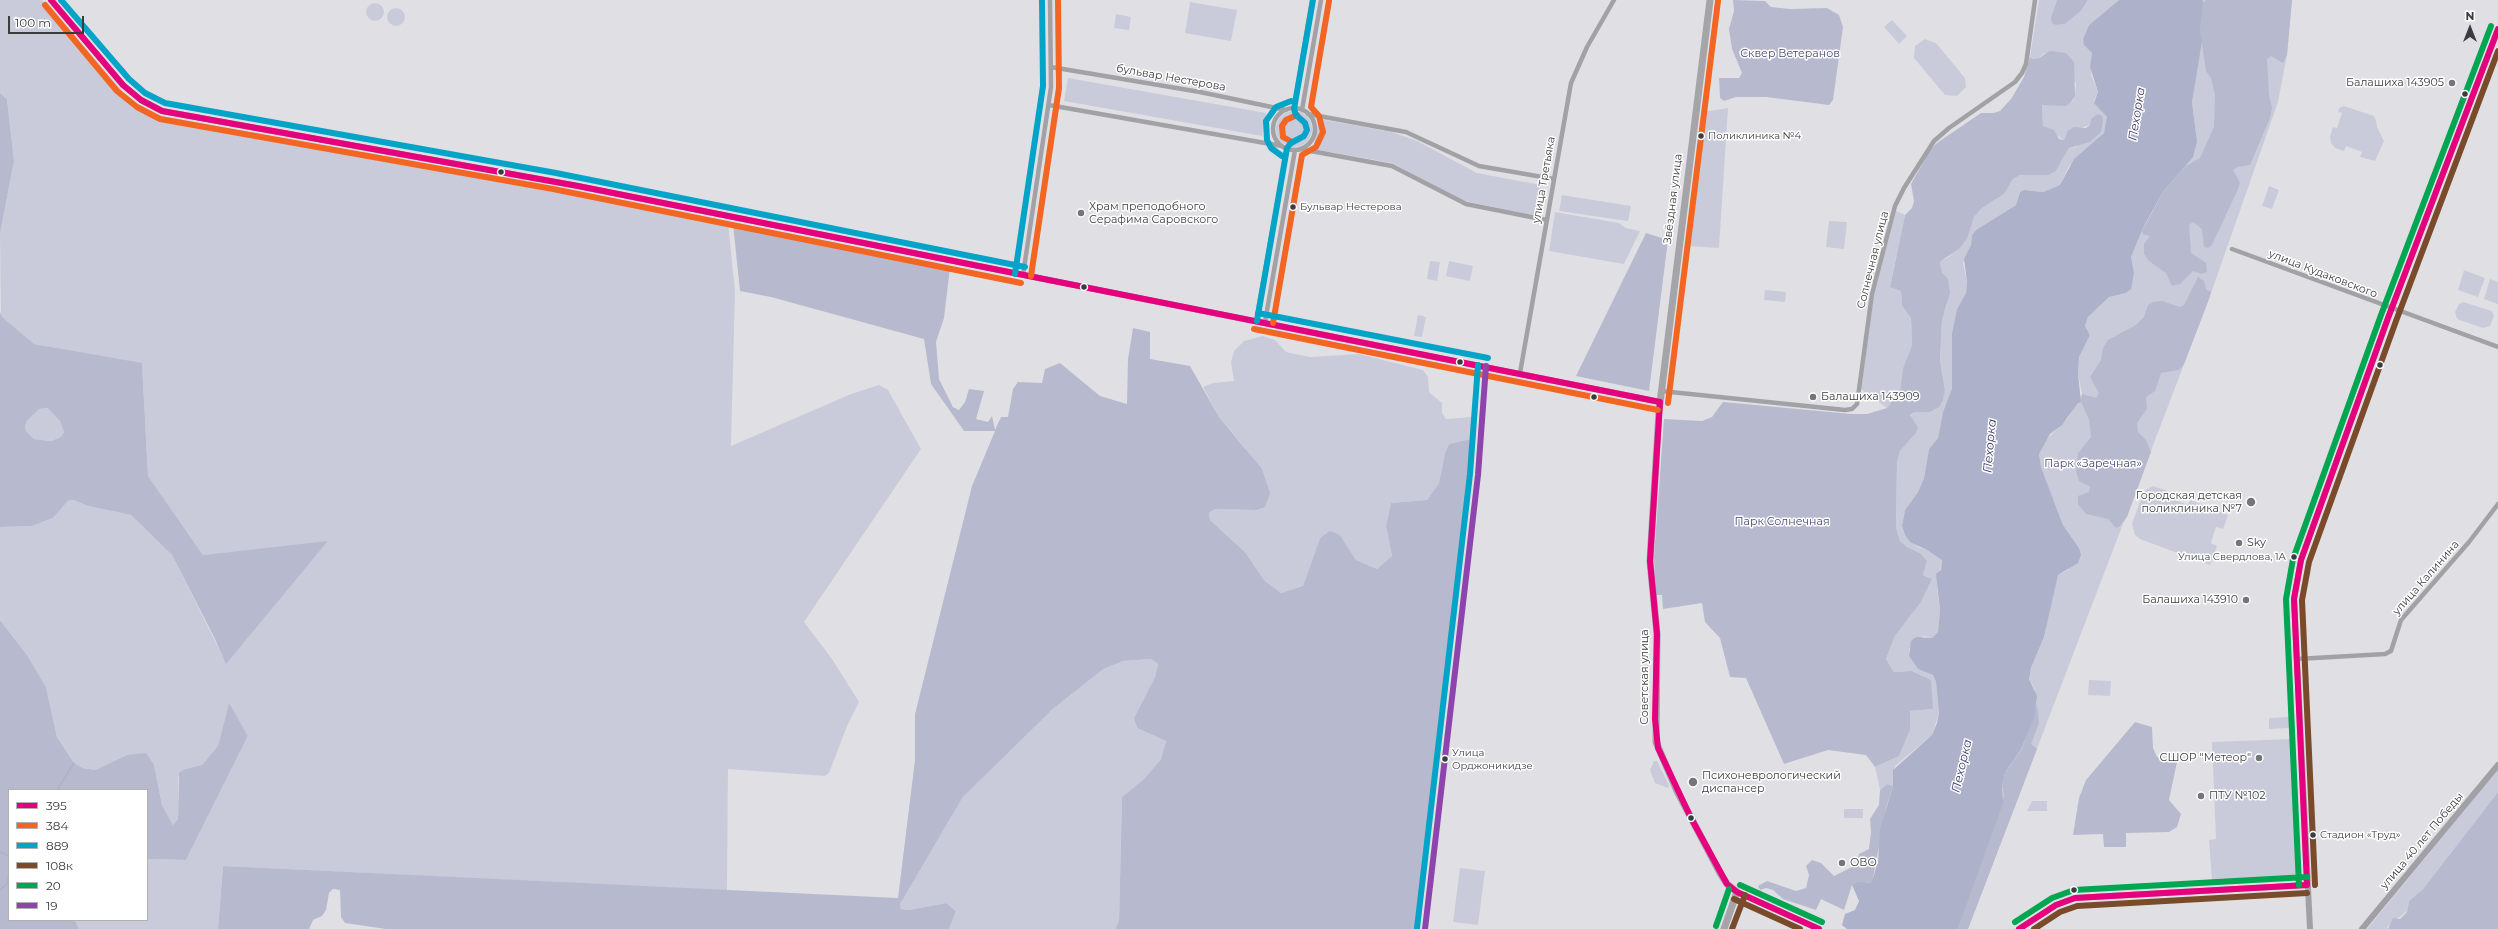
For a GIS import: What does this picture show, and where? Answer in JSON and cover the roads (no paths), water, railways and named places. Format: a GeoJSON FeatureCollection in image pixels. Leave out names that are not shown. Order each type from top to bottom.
{"type":"FeatureCollection","features":[{"type":"Feature","properties":{"kind":"main road"},"geometry":{"type":"LineString","coordinates":[[51,0],[123,85],[141,100],[162,111],[554,182],[1023,276],[1265,322],[1660,402]]}},
{"type":"Feature","properties":{"kind":"main road","name":"Звёздная улица"},"geometry":{"type":"LineString","coordinates":[[1660,402],[1710,0]]}},
{"type":"Feature","properties":{"kind":"main road"},"geometry":{"type":"LineString","coordinates":[[2310,929],[2294,599],[2296,581],[2306,542],[2391,309],[2498,29]]}},
{"type":"Feature","properties":{"kind":"main road","name":"Советская улица"},"geometry":{"type":"LineString","coordinates":[[1660,402],[1650,561],[1657,634],[1656,742],[1671,778],[1720,874],[1727,884],[1737,892]]}},
{"type":"Feature","properties":{"kind":"main road","name":"улица 40 лет Победы"},"geometry":{"type":"LineString","coordinates":[[2362,929],[2498,765]]}},
{"type":"Feature","properties":{"kind":"main road"},"geometry":{"type":"LineString","coordinates":[[2019,929],[2056,905],[2075,898],[2307,885]]}},
{"type":"Feature","properties":{"kind":"main road"},"geometry":{"type":"LineString","coordinates":[[1724,929],[1737,892],[1819,929]]}},
{"type":"Feature","properties":{"kind":"street"},"geometry":{"type":"LineString","coordinates":[[1023,276],[1049,105],[1051,67],[1050,0]]}},
{"type":"Feature","properties":{"kind":"street"},"geometry":{"type":"LineString","coordinates":[[1294,108],[1312,0]]}},
{"type":"Feature","properties":{"kind":"street"},"geometry":{"type":"LineString","coordinates":[[1302,110],[1321,0]]}},
{"type":"Feature","properties":{"kind":"street","name":"улица Третьяка"},"geometry":{"type":"LineString","coordinates":[[1520,373],[1571,83],[1587,47],[1614,0]]}},
{"type":"Feature","properties":{"kind":"street","name":"Солнечная улица"},"geometry":{"type":"LineString","coordinates":[[1661,391],[1844,410],[1852,409],[1857,404],[1872,294],[1895,206],[1904,188],[1934,141],[1949,128],[2015,82],[2022,73],[2026,64],[2035,0]]}},
{"type":"Feature","properties":{"kind":"street","name":"бульвар Нестерова"},"geometry":{"type":"LineString","coordinates":[[1051,67],[1200,92],[1286,110]]}},
{"type":"Feature","properties":{"kind":"street"},"geometry":{"type":"LineString","coordinates":[[1049,105],[1282,146]]}},
{"type":"Feature","properties":{"kind":"street"},"geometry":{"type":"LineString","coordinates":[[1265,322],[1298,150],[1310,142],[1315,131],[1312,119],[1308,114],[1302,110],[1294,108],[1286,110],[1276,118],[1274,123],[1274,136],[1282,146],[1287,149],[1298,150],[1392,166],[1466,204],[1546,220]]}},
{"type":"Feature","properties":{"kind":"street"},"geometry":{"type":"LineString","coordinates":[[1308,114],[1406,132],[1479,166],[1554,179]]}},
{"type":"Feature","properties":{"kind":"street"},"geometry":{"type":"LineString","coordinates":[[1256,321],[1287,149]]}},
{"type":"Feature","properties":{"kind":"street","name":"улица Кудаковского"},"geometry":{"type":"LineString","coordinates":[[2232,249],[2391,309],[2498,347]]}},
{"type":"Feature","properties":{"kind":"street"},"geometry":{"type":"LineString","coordinates":[[1425,929],[1473,519],[1486,366]]}},
{"type":"Feature","properties":{"kind":"street","name":"улица Калинина"},"geometry":{"type":"LineString","coordinates":[[2297,659],[2385,654],[2391,650],[2401,620],[2469,542],[2498,504]]}},
{"type":"Feature","properties":{"kind":"water","name":"Пехорка"},"geometry":{"type":"Polygon","coordinates":[[[2119,0],[2203,0],[2200,31],[2202,41],[2192,102],[2197,141],[2193,157],[2163,192],[2144,226],[2131,257],[2134,273],[2131,289],[2126,293],[2109,297],[2088,317],[2085,326],[2090,335],[2079,357],[2078,374],[2081,402],[2078,403],[2062,425],[2050,434],[2039,454],[2041,467],[2063,525],[2079,548],[2081,555],[2078,563],[2058,575],[2044,637],[2031,668],[2029,679],[2037,696],[2034,718],[2021,749],[2005,773],[2002,786],[2003,803],[1958,929],[1847,929],[1842,925],[1845,914],[1855,910],[1859,901],[1852,885],[1858,881],[1870,883],[1878,861],[1880,829],[1893,786],[1893,770],[1932,735],[1939,713],[1936,682],[1933,675],[1918,669],[1909,656],[1911,641],[1916,637],[1932,638],[1938,632],[1940,610],[1936,574],[1941,570],[1942,560],[1927,550],[1910,542],[1905,535],[1902,526],[1905,510],[1918,492],[1924,478],[1929,449],[1938,438],[1943,412],[1952,388],[1952,333],[1957,309],[1966,293],[1967,282],[1964,259],[1971,245],[1972,235],[1976,230],[2016,205],[2020,192],[2024,190],[2043,192],[2060,185],[2074,159],[2104,133],[2107,117],[2094,103],[2098,92],[2090,67],[2092,53],[2084,45],[2083,39],[2089,25],[2119,0]]]}},
{"type":"Feature","properties":{"kind":"waterway"},"geometry":{"type":"LineString","coordinates":[[58,789],[74,763]]}},
{"type":"Feature","properties":{"kind":"waterway"},"geometry":{"type":"LineString","coordinates":[[0,852],[8,856]]}},
{"type":"Feature","properties":{"kind":"waterway"},"geometry":{"type":"LineString","coordinates":[[0,890],[7,884],[8,878]]}},
{"type":"Feature","properties":{"kind":"place","name":"Балашиха 143905"},"geometry":{"type":"Point","coordinates":[2452,83]}},
{"type":"Feature","properties":{"kind":"place","name":"Поликлиника №4"},"geometry":{"type":"Point","coordinates":[1701,136]}},
{"type":"Feature","properties":{"kind":"place","name":"Бульвар Нестерова"},"geometry":{"type":"Point","coordinates":[1293,207]}},
{"type":"Feature","properties":{"kind":"place","name":"Храм преподобного Серафима Саровского"},"geometry":{"type":"Point","coordinates":[1081,213]}},
{"type":"Feature","properties":{"kind":"place","name":"Балашиха 143909"},"geometry":{"type":"Point","coordinates":[1813,397]}},
{"type":"Feature","properties":{"kind":"place","name":"Городская детская поликлиника №7"},"geometry":{"type":"Point","coordinates":[2251,502]}},
{"type":"Feature","properties":{"kind":"place","name":"Sky"},"geometry":{"type":"Point","coordinates":[2239,543]}},
{"type":"Feature","properties":{"kind":"place","name":"Улица Свердлова, 1А"},"geometry":{"type":"Point","coordinates":[2294,557]}},
{"type":"Feature","properties":{"kind":"place","name":"Балашиха 143910"},"geometry":{"type":"Point","coordinates":[2246,600]}},
{"type":"Feature","properties":{"kind":"place","name":"СШОР \"Метеор\""},"geometry":{"type":"Point","coordinates":[2259,758]}},
{"type":"Feature","properties":{"kind":"place","name":"Улица Орджоникидзе"},"geometry":{"type":"Point","coordinates":[1445,759]}},
{"type":"Feature","properties":{"kind":"place","name":"Психоневрологический диспансер"},"geometry":{"type":"Point","coordinates":[1693,782]}},
{"type":"Feature","properties":{"kind":"place","name":"ПТУ №102"},"geometry":{"type":"Point","coordinates":[2201,796]}},
{"type":"Feature","properties":{"kind":"place","name":"Стадион «Труд»"},"geometry":{"type":"Point","coordinates":[2313,835]}},
{"type":"Feature","properties":{"kind":"place","name":"ОВО"},"geometry":{"type":"Point","coordinates":[1842,863]}},
{"type":"Feature","properties":{"kind":"park label","name":"Сквер Ветеранов"},"geometry":{"type":"Point","coordinates":[1790,54]}},
{"type":"Feature","properties":{"kind":"park label","name":"Парк «Заречная»"},"geometry":{"type":"Point","coordinates":[2093,464]}},
{"type":"Feature","properties":{"kind":"park label","name":"Парк Солнечная"},"geometry":{"type":"Point","coordinates":[1782,522]}}]}
